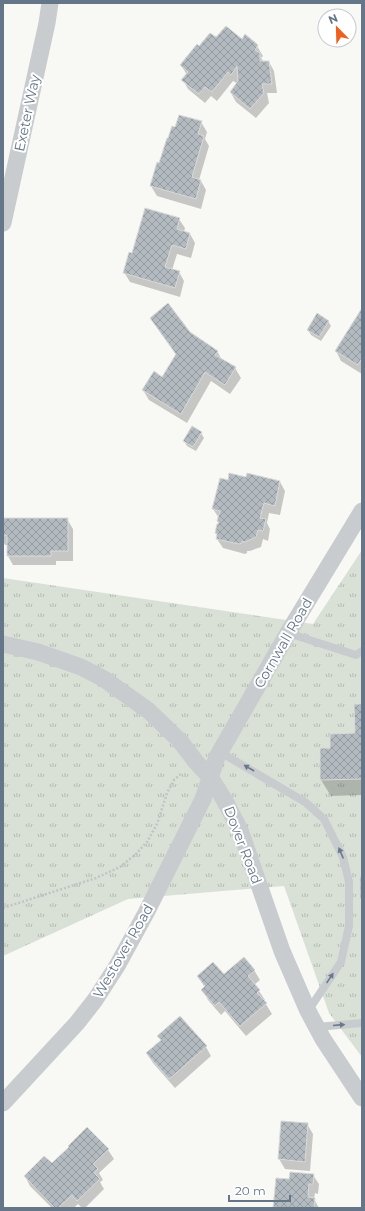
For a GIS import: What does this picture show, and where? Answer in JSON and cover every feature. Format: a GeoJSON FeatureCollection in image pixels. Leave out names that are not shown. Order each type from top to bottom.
{"type":"FeatureCollection","features":[{"type":"Feature","properties":{"kind":"street","name":"Exeter Way"},"geometry":{"type":"LineString","coordinates":[[3,223],[47,24],[50,3]]}},
{"type":"Feature","properties":{"kind":"street","name":"Cornwall Road"},"geometry":{"type":"LineString","coordinates":[[210,777],[217,757],[288,633],[362,511]]}},
{"type":"Feature","properties":{"kind":"street","name":"Dover Road"},"geometry":{"type":"LineString","coordinates":[[3,644],[38,652],[81,666],[104,679],[149,711],[180,741],[210,777],[225,801],[240,830],[282,951],[316,1027],[362,1098]]}},
{"type":"Feature","properties":{"kind":"street","name":"Westover Road"},"geometry":{"type":"LineString","coordinates":[[3,1102],[77,1023],[95,1000],[117,966],[146,913],[203,799],[210,777]]}},
{"type":"Feature","properties":{"kind":"lane"},"geometry":{"type":"LineString","coordinates":[[288,633],[356,655],[362,651]]}},
{"type":"Feature","properties":{"kind":"lane"},"geometry":{"type":"LineString","coordinates":[[220,752],[305,802],[324,819],[343,857],[349,882],[349,926],[341,962],[308,1010]]}},
{"type":"Feature","properties":{"kind":"lane"},"geometry":{"type":"LineString","coordinates":[[316,1027],[362,1023]]}},
{"type":"Feature","properties":{"kind":"path"},"geometry":{"type":"LineString","coordinates":[[3,908],[96,878],[120,867],[136,854],[147,842],[157,824],[167,793],[174,780],[196,762]]}},
{"type":"Feature","properties":{"kind":"green space"},"geometry":{"type":"Polygon","coordinates":[[[362,550],[362,1057],[329,1013],[284,886],[128,899],[3,956],[3,578],[313,624],[362,550]]]}},
{"type":"Feature","properties":{"kind":"building"},"geometry":{"type":"Polygon","coordinates":[[[226,26],[242,39],[245,34],[258,45],[255,50],[260,53],[260,61],[269,61],[272,84],[262,84],[264,93],[250,109],[230,92],[238,81],[237,66],[231,75],[228,72],[212,92],[205,87],[199,94],[181,80],[188,72],[180,65],[197,44],[199,46],[210,33],[216,37],[226,26]]]}},
{"type":"Feature","properties":{"kind":"building"},"geometry":{"type":"Polygon","coordinates":[[[179,115],[202,121],[198,134],[204,136],[192,177],[201,180],[196,199],[150,186],[157,162],[159,163],[172,126],[175,127],[179,115]]]}},
{"type":"Feature","properties":{"kind":"building"},"geometry":{"type":"Polygon","coordinates":[[[145,208],[180,218],[177,229],[190,233],[186,249],[172,245],[165,267],[180,271],[175,288],[123,273],[129,252],[132,253],[145,208]]]}},
{"type":"Feature","properties":{"kind":"building"},"geometry":{"type":"Polygon","coordinates":[[[168,303],[190,332],[218,351],[215,355],[236,367],[225,385],[205,372],[181,414],[142,390],[154,371],[162,377],[176,354],[150,318],[168,303]]]}},
{"type":"Feature","properties":{"kind":"building"},"geometry":{"type":"Polygon","coordinates":[[[362,308],[362,358],[358,365],[335,351],[362,308]]]}},
{"type":"Feature","properties":{"kind":"building"},"geometry":{"type":"Polygon","coordinates":[[[317,313],[329,321],[319,337],[307,330],[317,313]]]}},
{"type":"Feature","properties":{"kind":"building"},"geometry":{"type":"Polygon","coordinates":[[[192,426],[202,432],[193,447],[183,441],[192,426]]]}},
{"type":"Feature","properties":{"kind":"building"},"geometry":{"type":"Polygon","coordinates":[[[229,473],[246,477],[247,473],[280,481],[275,506],[264,503],[260,518],[266,519],[263,531],[258,530],[256,537],[245,542],[242,541],[242,543],[239,544],[216,539],[217,534],[215,533],[217,524],[219,523],[217,521],[220,511],[212,509],[220,478],[228,480],[229,473]]]}},
{"type":"Feature","properties":{"kind":"building"},"geometry":{"type":"Polygon","coordinates":[[[3,518],[68,518],[68,551],[51,551],[51,556],[7,556],[7,535],[3,535],[3,518]]]}},
{"type":"Feature","properties":{"kind":"building"},"geometry":{"type":"Polygon","coordinates":[[[354,704],[362,704],[362,779],[320,780],[320,748],[330,748],[330,734],[355,733],[354,704]]]}},
{"type":"Feature","properties":{"kind":"building"},"geometry":{"type":"Polygon","coordinates":[[[360,876],[362,876],[362,899],[360,899],[360,876]]]}},
{"type":"Feature","properties":{"kind":"building"},"geometry":{"type":"Polygon","coordinates":[[[244,957],[255,970],[248,976],[260,990],[257,993],[267,1003],[240,1026],[219,1002],[215,1006],[201,990],[205,986],[197,976],[213,962],[224,974],[244,957]]]}},
{"type":"Feature","properties":{"kind":"building"},"geometry":{"type":"Polygon","coordinates":[[[180,1016],[207,1046],[169,1079],[146,1053],[161,1040],[157,1036],[180,1016]]]}},
{"type":"Feature","properties":{"kind":"building"},"geometry":{"type":"Polygon","coordinates":[[[281,1121],[308,1123],[305,1162],[278,1159],[281,1121]]]}},
{"type":"Feature","properties":{"kind":"building"},"geometry":{"type":"Polygon","coordinates":[[[87,1127],[109,1149],[93,1164],[98,1169],[94,1173],[100,1179],[77,1201],[72,1195],[58,1208],[55,1208],[24,1176],[44,1156],[52,1163],[87,1127]]]}},
{"type":"Feature","properties":{"kind":"building"},"geometry":{"type":"Polygon","coordinates":[[[290,1172],[314,1174],[313,1184],[309,1184],[308,1197],[315,1198],[314,1208],[273,1208],[276,1178],[289,1179],[290,1172]]]}}]}
